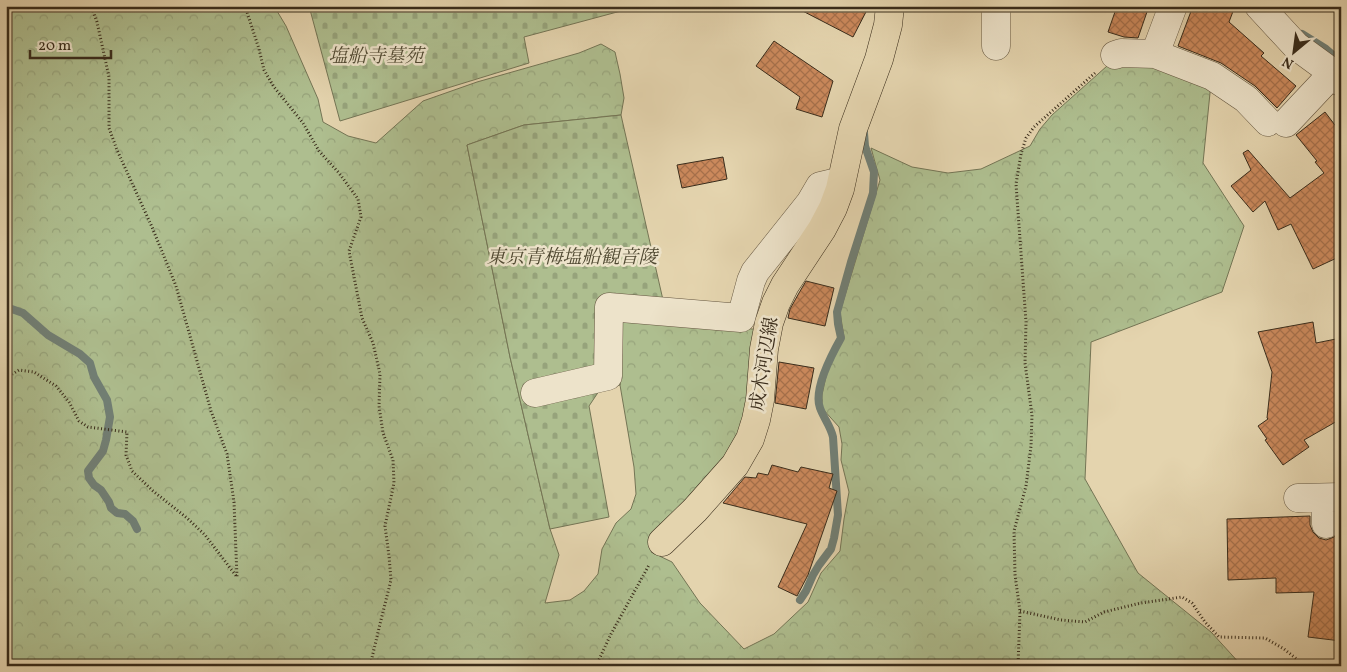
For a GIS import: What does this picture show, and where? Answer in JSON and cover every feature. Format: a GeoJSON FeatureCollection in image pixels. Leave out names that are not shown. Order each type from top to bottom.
{"type":"FeatureCollection","features":[{"type":"Feature","properties":{"kind":"main road","name":"成木河辺線"},"geometry":{"type":"LineString","coordinates":[[662,542],[695,510],[735,465],[750,439],[760,400],[764,349],[769,323],[785,285],[822,229],[833,208],[853,129],[879,59],[888,25],[890,6]]}},
{"type":"Feature","properties":{"kind":"lane"},"geometry":{"type":"LineString","coordinates":[[996,6],[996,46]]}},
{"type":"Feature","properties":{"kind":"lane"},"geometry":{"type":"LineString","coordinates":[[1155,54],[1173,6]]}},
{"type":"Feature","properties":{"kind":"lane"},"geometry":{"type":"LineString","coordinates":[[1114,55],[1121,53],[1155,54],[1212,76],[1277,122],[1337,77],[1296,46],[1259,6]]}},
{"type":"Feature","properties":{"kind":"lane"},"geometry":{"type":"LineString","coordinates":[[535,393],[608,376],[608,307],[741,318],[755,272],[810,203],[820,186],[841,181]]}},
{"type":"Feature","properties":{"kind":"lane"},"geometry":{"type":"LineString","coordinates":[[1298,498],[1331,506]]}},
{"type":"Feature","properties":{"kind":"path"},"geometry":{"type":"LineString","coordinates":[[6,378],[18,370],[34,372],[56,386],[69,402],[79,421],[88,427],[127,432],[126,455],[132,471],[205,535],[237,577],[234,502],[227,454],[210,411],[176,286],[109,128],[109,77],[97,22],[91,6]]}},
{"type":"Feature","properties":{"kind":"path"},"geometry":{"type":"LineString","coordinates":[[245,6],[264,70],[274,87],[303,123],[319,151],[339,173],[358,199],[361,217],[349,252],[362,318],[373,343],[380,374],[379,406],[383,433],[393,460],[394,483],[385,526],[391,580],[370,666]]}},
{"type":"Feature","properties":{"kind":"path"},"geometry":{"type":"LineString","coordinates":[[1018,666],[1020,611],[1015,575],[1014,531],[1026,486],[1032,446],[1032,415],[1025,363],[1026,322],[1016,184],[1026,138],[1034,127],[1114,55]]}},
{"type":"Feature","properties":{"kind":"path"},"geometry":{"type":"LineString","coordinates":[[596,666],[611,634],[662,542]]}},
{"type":"Feature","properties":{"kind":"path"},"geometry":{"type":"LineString","coordinates":[[1020,611],[1061,620],[1085,622],[1104,612],[1141,603],[1182,597],[1192,603],[1205,622],[1219,637],[1265,638],[1298,660]]}},
{"type":"Feature","properties":{"kind":"green space"},"geometry":{"type":"Polygon","coordinates":[[[6,6],[274,6],[286,26],[318,99],[323,122],[348,136],[376,143],[423,101],[477,82],[579,53],[601,44],[615,52],[624,98],[621,115],[524,125],[467,145],[510,357],[550,529],[559,555],[545,603],[570,600],[584,591],[598,574],[602,549],[616,523],[631,509],[636,494],[634,467],[620,385],[620,325],[629,318],[763,330],[747,435],[658,536],[651,552],[672,562],[700,603],[744,649],[774,634],[808,602],[821,573],[840,551],[849,492],[841,460],[842,444],[839,427],[822,408],[822,395],[827,372],[844,337],[840,312],[880,180],[871,148],[912,167],[948,173],[981,169],[1030,146],[1040,129],[1052,115],[1107,66],[1126,57],[1211,83],[1203,163],[1244,226],[1222,292],[1091,342],[1085,479],[1138,573],[1211,632],[1242,666],[6,666],[6,6]]]}},
{"type":"Feature","properties":{"kind":"green space","name":"塩船寺墓苑"},"geometry":{"type":"Polygon","coordinates":[[[309,6],[631,6],[632,8],[524,37],[529,63],[340,121],[309,6]]]}},
{"type":"Feature","properties":{"kind":"green space","name":"東京青梅塩船観音陵"},"geometry":{"type":"Polygon","coordinates":[[[621,115],[668,322],[629,318],[620,325],[620,385],[601,388],[589,406],[609,517],[550,529],[510,357],[467,145],[524,125],[621,115]]]}},
{"type":"Feature","properties":{"kind":"building"},"geometry":{"type":"Polygon","coordinates":[[[793,6],[869,6],[853,37],[793,6]]]}},
{"type":"Feature","properties":{"kind":"building"},"geometry":{"type":"Polygon","coordinates":[[[1117,6],[1149,6],[1138,38],[1124,37],[1108,32],[1117,6]]]}},
{"type":"Feature","properties":{"kind":"building"},"geometry":{"type":"Polygon","coordinates":[[[1193,6],[1235,6],[1229,22],[1264,53],[1261,56],[1296,86],[1277,108],[1255,86],[1221,63],[1178,46],[1193,6]]]}},
{"type":"Feature","properties":{"kind":"building"},"geometry":{"type":"Polygon","coordinates":[[[774,41],[833,81],[822,117],[796,109],[800,97],[756,66],[774,41]]]}},
{"type":"Feature","properties":{"kind":"building"},"geometry":{"type":"Polygon","coordinates":[[[1325,112],[1341,133],[1341,256],[1313,269],[1291,224],[1278,230],[1265,201],[1253,212],[1231,186],[1251,170],[1243,153],[1248,150],[1290,198],[1324,173],[1296,135],[1325,112]]]}},
{"type":"Feature","properties":{"kind":"building"},"geometry":{"type":"Polygon","coordinates":[[[723,157],[727,179],[682,188],[677,165],[723,157]]]}},
{"type":"Feature","properties":{"kind":"building"},"geometry":{"type":"Polygon","coordinates":[[[806,281],[834,288],[825,326],[788,318],[790,309],[806,281]]]}},
{"type":"Feature","properties":{"kind":"building"},"geometry":{"type":"Polygon","coordinates":[[[1313,322],[1316,343],[1341,338],[1339,420],[1304,440],[1309,447],[1283,465],[1265,440],[1267,439],[1258,426],[1268,419],[1272,372],[1258,332],[1313,322]]]}},
{"type":"Feature","properties":{"kind":"building"},"geometry":{"type":"Polygon","coordinates":[[[779,362],[814,368],[806,409],[775,403],[779,362]]]}},
{"type":"Feature","properties":{"kind":"building"},"geometry":{"type":"Polygon","coordinates":[[[772,465],[798,472],[801,467],[833,474],[829,488],[837,491],[808,575],[797,596],[778,587],[807,524],[723,503],[745,477],[756,478],[758,473],[768,475],[772,465]]]}},
{"type":"Feature","properties":{"kind":"building"},"geometry":{"type":"Polygon","coordinates":[[[1310,516],[1310,525],[1313,532],[1319,538],[1326,540],[1334,537],[1340,532],[1341,527],[1341,641],[1308,637],[1314,592],[1276,593],[1276,578],[1228,580],[1227,519],[1310,516]]]}},
{"type":"Feature","properties":{"kind":"waterway"},"geometry":{"type":"LineString","coordinates":[[1302,34],[1326,49],[1341,62]]}},
{"type":"Feature","properties":{"kind":"waterway"},"geometry":{"type":"LineString","coordinates":[[800,600],[819,565],[831,549],[838,515],[833,437],[820,408],[819,392],[824,372],[841,338],[837,312],[873,193],[874,172],[865,146],[864,133]]}},
{"type":"Feature","properties":{"kind":"waterway"},"geometry":{"type":"LineString","coordinates":[[6,307],[23,313],[48,335],[80,354],[90,363],[94,377],[107,400],[110,417],[103,451],[88,471],[89,478],[101,490],[111,508],[117,513],[125,514],[133,521],[137,529]]}}]}
